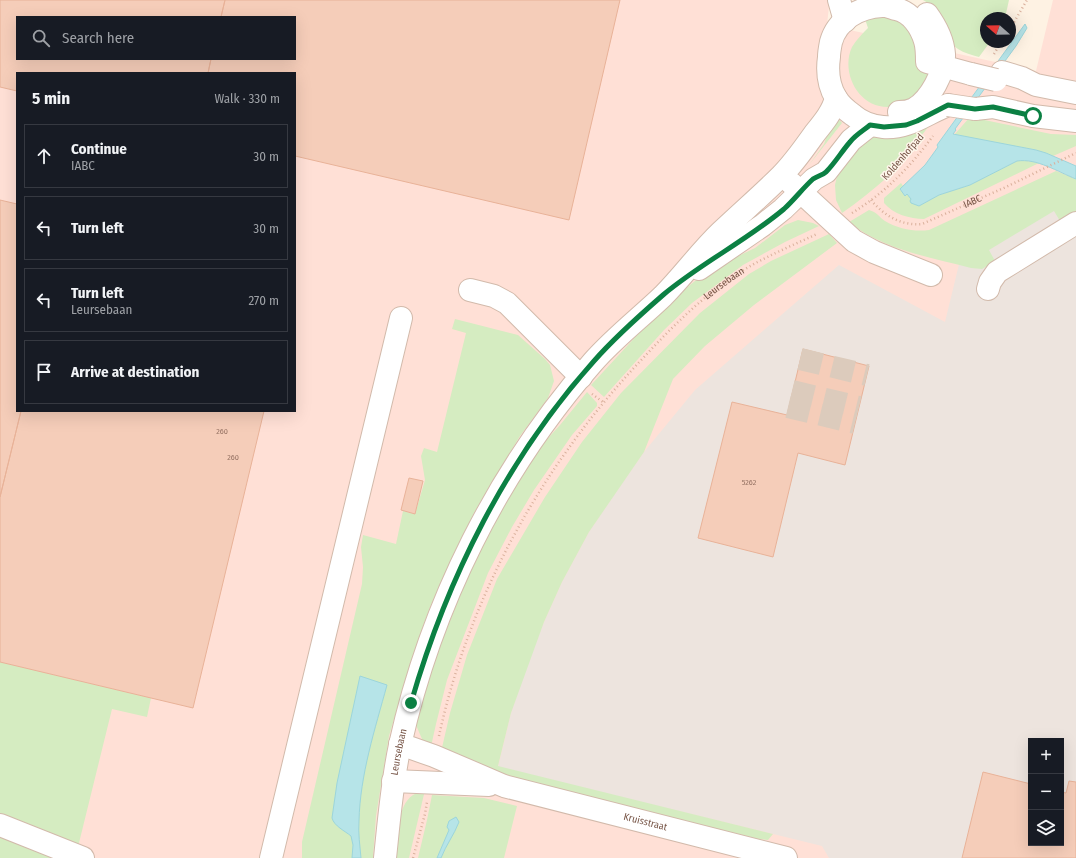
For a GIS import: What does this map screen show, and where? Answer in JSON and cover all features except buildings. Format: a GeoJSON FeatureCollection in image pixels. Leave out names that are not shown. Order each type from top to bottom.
{"type":"FeatureCollection","features":[{"type":"Feature","properties":{"kind":"street"},"geometry":{"type":"LineString","coordinates":[[909,0],[923,9],[942,42],[943,60],[939,77],[940,107]]}},
{"type":"Feature","properties":{"kind":"street"},"geometry":{"type":"LineString","coordinates":[[848,8],[863,9],[880,3],[902,10],[917,23],[925,41],[927,62],[943,60],[988,70],[1021,87],[1036,85],[1076,93]]}},
{"type":"Feature","properties":{"kind":"street"},"geometry":{"type":"LineString","coordinates":[[848,8],[831,41],[828,63],[828,80],[836,98],[843,108],[863,116]]}},
{"type":"Feature","properties":{"kind":"street"},"geometry":{"type":"LineString","coordinates":[[848,8],[860,26],[848,42],[844,51],[842,67],[843,82],[863,116]]}},
{"type":"Feature","properties":{"kind":"street","name":"Leursebaan"},"geometry":{"type":"LineString","coordinates":[[385,858],[393,781],[400,744],[423,660],[439,618],[478,530],[511,473],[553,411],[580,377],[609,346],[664,294],[719,234],[782,175],[826,119],[834,106],[836,98]]}},
{"type":"Feature","properties":{"kind":"street"},"geometry":{"type":"LineString","coordinates":[[863,116],[871,110],[885,114],[904,112],[921,104],[940,107],[983,105],[1033,116],[1076,121]]}},
{"type":"Feature","properties":{"kind":"street","name":"Leursebaan"},"geometry":{"type":"LineString","coordinates":[[664,294],[763,225],[783,209],[807,186],[818,166],[863,116]]}},
{"type":"Feature","properties":{"kind":"street"},"geometry":{"type":"LineString","coordinates":[[782,175],[807,186],[836,224],[854,241],[874,252],[932,275]]}},
{"type":"Feature","properties":{"kind":"street"},"geometry":{"type":"LineString","coordinates":[[1076,224],[997,272],[990,282],[988,289],[1076,238]]}},
{"type":"Feature","properties":{"kind":"street"},"geometry":{"type":"LineString","coordinates":[[470,290],[494,296],[507,303],[580,377]]}},
{"type":"Feature","properties":{"kind":"street"},"geometry":{"type":"LineString","coordinates":[[271,858],[401,318]]}},
{"type":"Feature","properties":{"kind":"street","name":"Kruisstraat"},"geometry":{"type":"LineString","coordinates":[[400,744],[434,756],[504,786],[786,858]]}},
{"type":"Feature","properties":{"kind":"street","name":"Kruisstraat"},"geometry":{"type":"LineString","coordinates":[[393,781],[504,786]]}},
{"type":"Feature","properties":{"kind":"street"},"geometry":{"type":"LineString","coordinates":[[0,825],[83,858]]}},
{"type":"Feature","properties":{"kind":"path"},"geometry":{"type":"LineString","coordinates":[[1016,19],[1027,0]]}},
{"type":"Feature","properties":{"kind":"path"},"geometry":{"type":"LineString","coordinates":[[988,70],[999,48]]}},
{"type":"Feature","properties":{"kind":"path","name":"Koldenhofpad"},"geometry":{"type":"LineString","coordinates":[[871,200],[898,179],[916,158],[940,107]]}},
{"type":"Feature","properties":{"kind":"path","name":"IABC"},"geometry":{"type":"LineString","coordinates":[[871,200],[877,208],[899,221],[915,225],[922,224],[1076,153]]}},
{"type":"Feature","properties":{"kind":"path","name":"Leursebaan"},"geometry":{"type":"LineString","coordinates":[[434,756],[444,710],[463,651],[492,577],[519,524],[551,472],[603,402],[670,329],[727,281],[751,266],[836,224],[871,200]]}},
{"type":"Feature","properties":{"kind":"path"},"geometry":{"type":"LineString","coordinates":[[413,858],[425,814],[430,782]]}},
{"type":"Feature","properties":{"kind":"shaded area"},"geometry":{"type":"Polygon","coordinates":[[[0,0],[828,0],[829,6],[827,25],[1036,71],[1053,0],[1076,0],[1076,858],[23,858],[0,846],[0,0]]]}},
{"type":"Feature","properties":{"kind":"shaded area"},"geometry":{"type":"Polygon","coordinates":[[[1076,190],[1076,858],[829,858],[822,846],[498,767],[511,713],[530,657],[562,582],[589,532],[619,488],[644,452],[695,390],[839,265],[945,322],[971,215],[1076,190]]]}},
{"type":"Feature","properties":{"kind":"green space"},"geometry":{"type":"Polygon","coordinates":[[[923,0],[1009,0],[1006,12],[980,12],[980,48],[986,48],[979,57],[963,52],[954,45],[928,3],[923,0]]]}},
{"type":"Feature","properties":{"kind":"green space"},"geometry":{"type":"Polygon","coordinates":[[[868,14],[904,20],[933,70],[920,94],[893,106],[878,106],[869,102],[855,87],[848,67],[849,57],[852,47],[868,28],[864,16],[868,14]]]}},
{"type":"Feature","properties":{"kind":"green space"},"geometry":{"type":"Polygon","coordinates":[[[837,117],[842,123],[809,165],[824,144],[830,126],[837,117]]]}},
{"type":"Feature","properties":{"kind":"green space"},"geometry":{"type":"Polygon","coordinates":[[[970,117],[1051,134],[1076,135],[1076,146],[1053,156],[1036,150],[954,135],[970,117]]]}},
{"type":"Feature","properties":{"kind":"green space"},"geometry":{"type":"Polygon","coordinates":[[[932,122],[922,135],[925,138],[906,159],[876,187],[842,213],[836,200],[835,185],[838,172],[846,158],[869,138],[932,122]]]}},
{"type":"Feature","properties":{"kind":"green space"},"geometry":{"type":"Polygon","coordinates":[[[1021,160],[1039,163],[924,219],[913,218],[897,213],[884,203],[884,198],[901,183],[903,186],[900,190],[907,194],[919,206],[939,195],[970,185],[1021,160]]]}},
{"type":"Feature","properties":{"kind":"green space"},"geometry":{"type":"Polygon","coordinates":[[[1056,171],[1076,179],[1076,212],[1060,221],[1054,211],[989,250],[995,261],[982,269],[971,268],[939,260],[892,246],[862,232],[849,222],[869,210],[876,213],[885,221],[901,228],[924,231],[929,230],[1056,171]]]}},
{"type":"Feature","properties":{"kind":"green space"},"geometry":{"type":"Polygon","coordinates":[[[798,220],[813,223],[819,226],[785,242],[743,265],[692,303],[664,330],[604,397],[591,385],[652,319],[681,292],[709,270],[755,248],[785,225],[798,220]]]}},
{"type":"Feature","properties":{"kind":"green space"},"geometry":{"type":"Polygon","coordinates":[[[829,234],[837,243],[754,305],[705,346],[673,379],[644,452],[589,532],[562,582],[544,622],[511,713],[498,766],[773,834],[768,840],[759,839],[497,775],[441,752],[450,713],[467,655],[497,579],[545,497],[582,442],[621,393],[700,313],[749,274],[771,261],[829,234]]]}},
{"type":"Feature","properties":{"kind":"green space"},"geometry":{"type":"Polygon","coordinates":[[[455,319],[518,335],[550,365],[554,381],[548,398],[520,436],[475,511],[430,607],[413,655],[389,736],[376,816],[373,858],[302,858],[302,842],[362,584],[363,567],[361,547],[363,535],[396,544],[403,511],[415,514],[425,480],[421,456],[424,448],[437,452],[466,333],[452,329],[455,319]]]}},
{"type":"Feature","properties":{"kind":"green space"},"geometry":{"type":"Polygon","coordinates":[[[587,392],[597,403],[597,406],[572,435],[534,490],[512,527],[488,573],[447,680],[430,751],[425,746],[416,725],[429,674],[472,565],[496,518],[539,448],[587,392]]]}},
{"type":"Feature","properties":{"kind":"green space"},"geometry":{"type":"Polygon","coordinates":[[[0,662],[151,698],[147,717],[112,709],[78,847],[0,817],[0,662]]]}},
{"type":"Feature","properties":{"kind":"green space"},"geometry":{"type":"Polygon","coordinates":[[[425,790],[409,858],[396,858],[399,824],[403,807],[407,800],[413,795],[425,790]]]}},
{"type":"Feature","properties":{"kind":"green space"},"geometry":{"type":"Polygon","coordinates":[[[432,795],[484,798],[517,806],[504,858],[418,858],[432,795]]]}},
{"type":"Feature","properties":{"kind":"green space"},"geometry":{"type":"Polygon","coordinates":[[[0,834],[60,858],[0,858],[0,834]]]}},
{"type":"Feature","properties":{"kind":"water"},"geometry":{"type":"Polygon","coordinates":[[[1025,24],[1027,28],[1016,46],[1016,36],[1025,24]]]}},
{"type":"Feature","properties":{"kind":"water"},"geometry":{"type":"Polygon","coordinates":[[[1008,48],[1015,48],[955,129],[956,130],[953,134],[1046,153],[1076,166],[1076,179],[1047,166],[1032,162],[1017,161],[970,185],[939,195],[919,206],[911,203],[911,199],[907,194],[905,196],[900,189],[925,165],[938,147],[937,145],[1008,48]]]}},
{"type":"Feature","properties":{"kind":"water"},"geometry":{"type":"Polygon","coordinates":[[[360,676],[387,685],[373,735],[362,787],[359,826],[361,858],[352,858],[353,845],[351,836],[337,826],[332,818],[337,783],[360,676]]]}},
{"type":"Feature","properties":{"kind":"water"},"geometry":{"type":"Polygon","coordinates":[[[456,817],[459,822],[457,827],[441,858],[437,858],[449,830],[447,827],[449,821],[456,817]]]}},
{"type":"Feature","properties":{"kind":"tunnel"},"geometry":{"type":"LineString","coordinates":[[800,359],[867,375]]}},
{"type":"Feature","properties":{"kind":"tunnel"},"geometry":{"type":"LineString","coordinates":[[792,391],[859,407]]}},
{"type":"Feature","properties":{"kind":"tunnel"},"geometry":{"type":"LineString","coordinates":[[788,407],[855,423]]}},
{"type":"Feature","properties":{"kind":"route"},"geometry":{"type":"LineString","coordinates":[[411,703],[423,660],[441,611],[485,517],[511,473],[553,411],[580,377],[609,346],[664,294],[763,225],[783,209],[814,179],[826,172],[851,140],[870,125],[884,127],[906,125],[948,105],[975,109],[993,107],[1033,116]]}}]}
